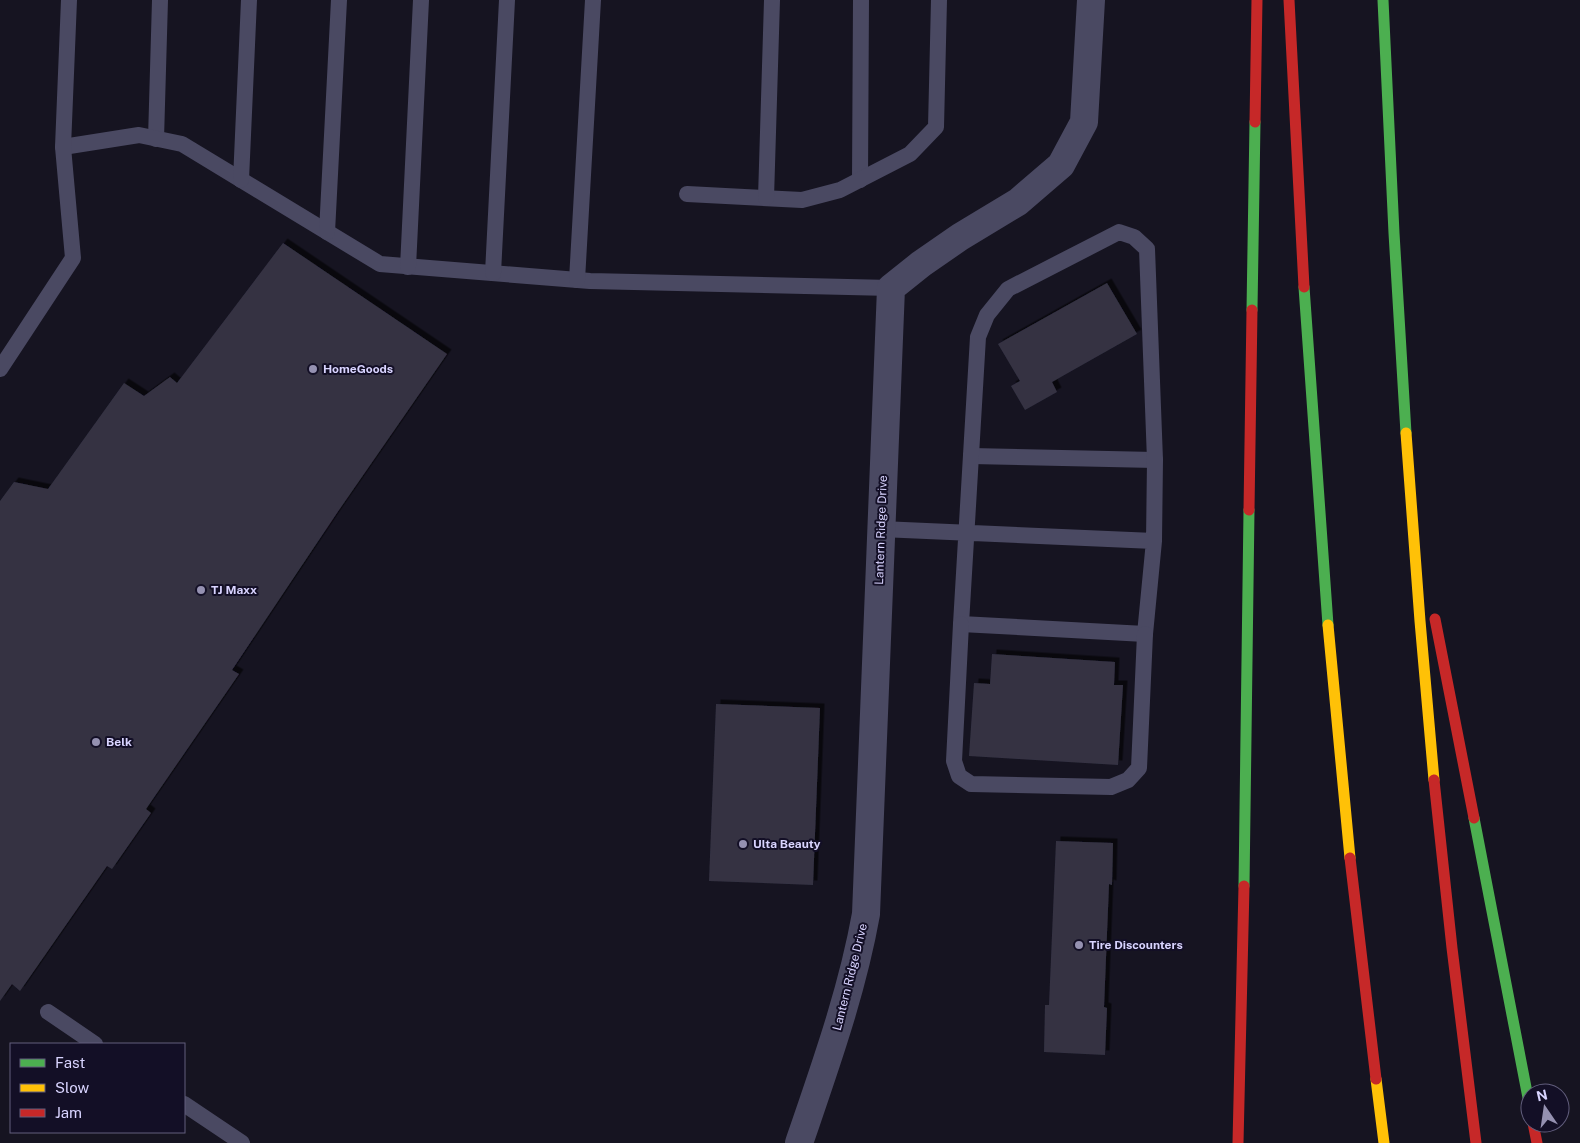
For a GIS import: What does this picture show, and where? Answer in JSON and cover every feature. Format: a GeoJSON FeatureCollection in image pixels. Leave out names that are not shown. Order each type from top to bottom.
{"type":"FeatureCollection","features":[{"type":"Feature","properties":{"kind":"highway"},"geometry":{"type":"LineString","coordinates":[[1238,1143],[1244,946],[1251,255],[1257,0]]}},
{"type":"Feature","properties":{"kind":"highway"},"geometry":{"type":"LineString","coordinates":[[1289,0],[1303,286],[1332,671],[1357,920],[1384,1143]]}},
{"type":"Feature","properties":{"kind":"highway"},"geometry":{"type":"LineString","coordinates":[[1383,0],[1401,350],[1420,622],[1445,883],[1476,1143]]}},
{"type":"Feature","properties":{"kind":"highway"},"geometry":{"type":"LineString","coordinates":[[1410,491],[1429,589]]}},
{"type":"Feature","properties":{"kind":"highway"},"geometry":{"type":"LineString","coordinates":[[1433,608],[1525,1083]]}},
{"type":"Feature","properties":{"kind":"street"},"geometry":{"type":"LineString","coordinates":[[891,288],[960,237],[1018,202],[1062,165],[1084,122],[1091,0]]}},
{"type":"Feature","properties":{"kind":"street","name":"Lantern Ridge Drive"},"geometry":{"type":"LineString","coordinates":[[799,1143],[838,1026],[859,950],[866,914],[891,288]]}},
{"type":"Feature","properties":{"kind":"lane"},"geometry":{"type":"LineString","coordinates":[[0,369],[73,258],[63,147],[68,0]]}},
{"type":"Feature","properties":{"kind":"lane"},"geometry":{"type":"LineString","coordinates":[[156,138],[160,0]]}},
{"type":"Feature","properties":{"kind":"lane"},"geometry":{"type":"LineString","coordinates":[[241,180],[250,0]]}},
{"type":"Feature","properties":{"kind":"lane"},"geometry":{"type":"LineString","coordinates":[[327,232],[339,0]]}},
{"type":"Feature","properties":{"kind":"lane"},"geometry":{"type":"LineString","coordinates":[[408,266],[421,0]]}},
{"type":"Feature","properties":{"kind":"lane"},"geometry":{"type":"LineString","coordinates":[[493,273],[507,0]]}},
{"type":"Feature","properties":{"kind":"lane"},"geometry":{"type":"LineString","coordinates":[[577,280],[593,0]]}},
{"type":"Feature","properties":{"kind":"lane"},"geometry":{"type":"LineString","coordinates":[[766,198],[772,0]]}},
{"type":"Feature","properties":{"kind":"lane"},"geometry":{"type":"LineString","coordinates":[[860,180],[861,0]]}},
{"type":"Feature","properties":{"kind":"lane"},"geometry":{"type":"LineString","coordinates":[[688,194],[802,200],[840,190],[910,154],[936,128],[939,0]]}},
{"type":"Feature","properties":{"kind":"lane"},"geometry":{"type":"LineString","coordinates":[[63,147],[139,135],[182,144],[380,264],[577,280],[891,288]]}},
{"type":"Feature","properties":{"kind":"lane"},"geometry":{"type":"LineString","coordinates":[[1119,232],[1134,236],[1147,249],[1155,460],[1154,541],[1144,634],[1138,768],[1128,780],[1112,787],[971,784],[959,776],[954,762],[971,456],[978,337],[987,314],[1008,289],[1119,232]]}},
{"type":"Feature","properties":{"kind":"lane"},"geometry":{"type":"LineString","coordinates":[[971,456],[1155,460]]}},
{"type":"Feature","properties":{"kind":"lane"},"geometry":{"type":"LineString","coordinates":[[881,529],[1154,541]]}},
{"type":"Feature","properties":{"kind":"lane"},"geometry":{"type":"LineString","coordinates":[[961,624],[1144,634]]}},
{"type":"Feature","properties":{"kind":"lane"},"geometry":{"type":"LineString","coordinates":[[48,1012],[94,1043]]}},
{"type":"Feature","properties":{"kind":"lane"},"geometry":{"type":"LineString","coordinates":[[185,1105],[242,1143]]}},
{"type":"Feature","properties":{"kind":"building"},"geometry":{"type":"Polygon","coordinates":[[[283,243],[447,354],[339,510],[232,670],[239,674],[146,809],[151,813],[112,869],[107,866],[20,991],[12,984],[0,1001],[0,501],[14,482],[48,489],[124,383],[144,396],[170,377],[177,383],[283,243]]]}},
{"type":"Feature","properties":{"kind":"building"},"geometry":{"type":"Polygon","coordinates":[[[1107,283],[1137,334],[1052,382],[1057,392],[1025,410],[1011,386],[1020,381],[998,344],[1107,283]]]}},
{"type":"Feature","properties":{"kind":"building"},"geometry":{"type":"Polygon","coordinates":[[[992,654],[1115,662],[1114,685],[1123,685],[1118,765],[969,756],[974,683],[990,684],[992,654]]]}},
{"type":"Feature","properties":{"kind":"building"},"geometry":{"type":"Polygon","coordinates":[[[716,704],[820,708],[813,885],[709,881],[716,704]]]}},
{"type":"Feature","properties":{"kind":"building","name":"Tire Discounters"},"geometry":{"type":"Polygon","coordinates":[[[1056,841],[1113,843],[1112,885],[1109,884],[1104,1007],[1107,1008],[1105,1055],[1044,1052],[1045,1005],[1049,1005],[1056,841]]]}},
{"type":"Feature","properties":{"kind":"traffic: fast"},"geometry":{"type":"LineString","coordinates":[[1383,0],[1406,433]]}},
{"type":"Feature","properties":{"kind":"traffic: fast"},"geometry":{"type":"LineString","coordinates":[[1252,310],[1255,122]]}},
{"type":"Feature","properties":{"kind":"traffic: fast"},"geometry":{"type":"LineString","coordinates":[[1304,287],[1328,625]]}},
{"type":"Feature","properties":{"kind":"traffic: fast"},"geometry":{"type":"LineString","coordinates":[[1244,886],[1249,510]]}},
{"type":"Feature","properties":{"kind":"traffic: fast"},"geometry":{"type":"LineString","coordinates":[[1474,818],[1525,1083]]}},
{"type":"Feature","properties":{"kind":"traffic: slow"},"geometry":{"type":"LineString","coordinates":[[1406,433],[1434,780]]}},
{"type":"Feature","properties":{"kind":"traffic: slow"},"geometry":{"type":"LineString","coordinates":[[1328,625],[1350,858]]}},
{"type":"Feature","properties":{"kind":"traffic: slow"},"geometry":{"type":"LineString","coordinates":[[1376,1079],[1384,1143]]}},
{"type":"Feature","properties":{"kind":"traffic: jam"},"geometry":{"type":"LineString","coordinates":[[1255,122],[1257,0]]}},
{"type":"Feature","properties":{"kind":"traffic: jam"},"geometry":{"type":"LineString","coordinates":[[1289,0],[1304,287]]}},
{"type":"Feature","properties":{"kind":"traffic: jam"},"geometry":{"type":"LineString","coordinates":[[1249,510],[1252,310]]}},
{"type":"Feature","properties":{"kind":"traffic: jam"},"geometry":{"type":"LineString","coordinates":[[1435,619],[1474,818]]}},
{"type":"Feature","properties":{"kind":"traffic: jam"},"geometry":{"type":"LineString","coordinates":[[1434,780],[1476,1143]]}},
{"type":"Feature","properties":{"kind":"traffic: jam"},"geometry":{"type":"LineString","coordinates":[[1350,858],[1376,1079]]}},
{"type":"Feature","properties":{"kind":"traffic: jam"},"geometry":{"type":"LineString","coordinates":[[1238,1143],[1244,886]]}},
{"type":"Feature","properties":{"kind":"traffic: jam"},"geometry":{"type":"LineString","coordinates":[[1535,1133],[1537,1143]]}},
{"type":"Feature","properties":{"kind":"place","name":"HomeGoods"},"geometry":{"type":"Point","coordinates":[313,369]}},
{"type":"Feature","properties":{"kind":"place","name":"TJ Maxx"},"geometry":{"type":"Point","coordinates":[201,590]}},
{"type":"Feature","properties":{"kind":"place","name":"Belk"},"geometry":{"type":"Point","coordinates":[96,742]}},
{"type":"Feature","properties":{"kind":"place","name":"Ulta Beauty"},"geometry":{"type":"Point","coordinates":[743,844]}},
{"type":"Feature","properties":{"kind":"place","name":"Tire Discounters"},"geometry":{"type":"Point","coordinates":[1079,945]}}]}
